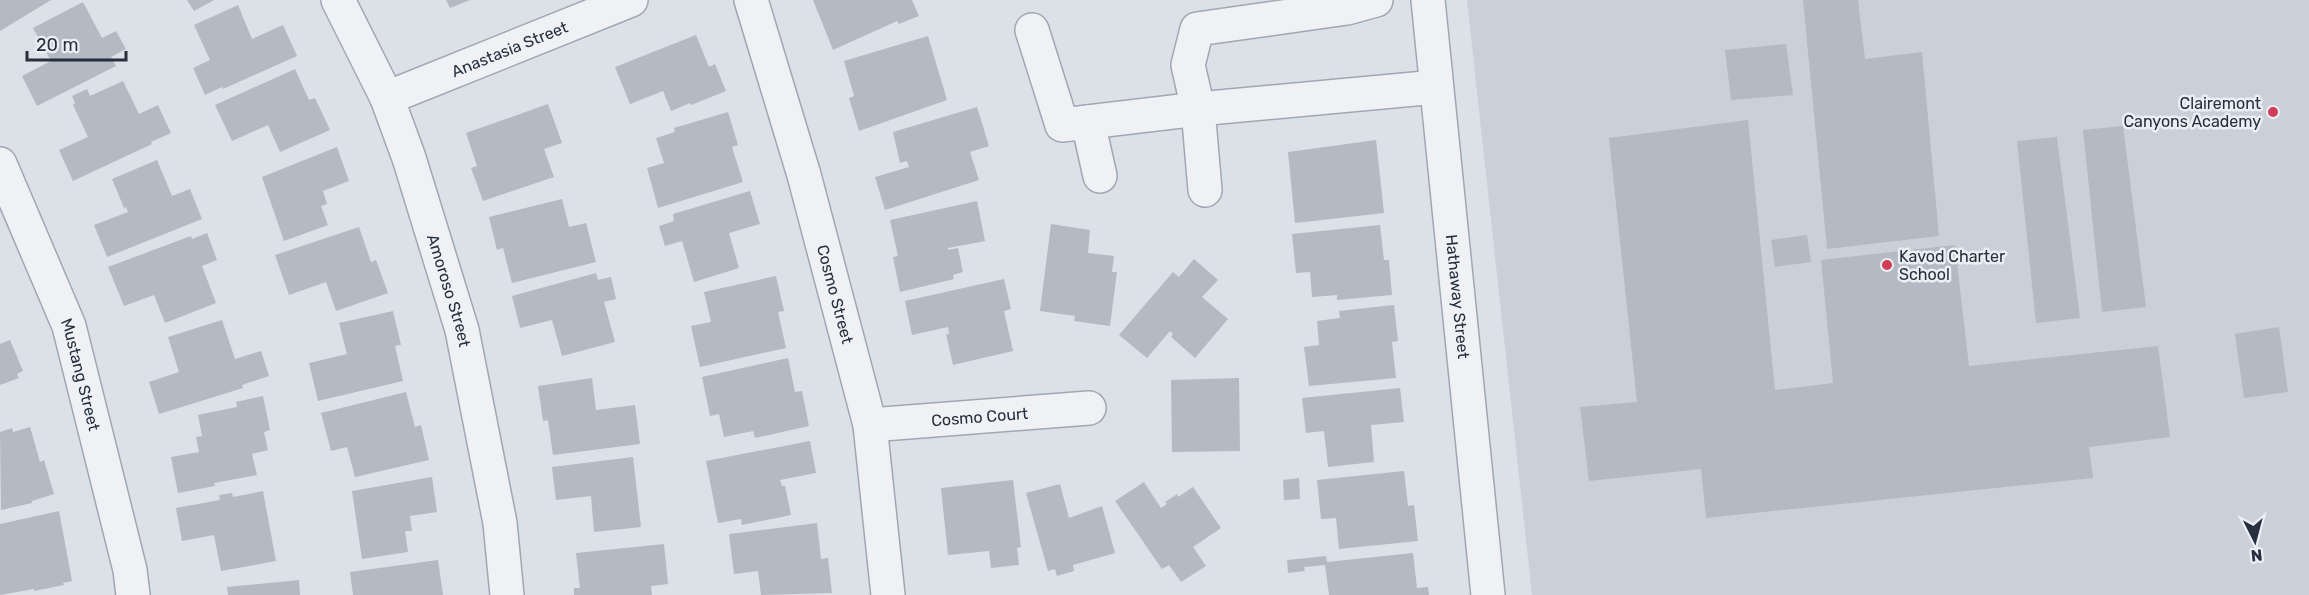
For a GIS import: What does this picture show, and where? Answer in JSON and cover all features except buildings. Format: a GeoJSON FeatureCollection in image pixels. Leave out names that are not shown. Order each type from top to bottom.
{"type":"FeatureCollection","features":[{"type":"Feature","properties":{"kind":"street","name":"Amoroso Street"},"geometry":{"type":"LineString","coordinates":[[338,0],[387,98],[409,158],[462,330],[500,523],[507,595]]}},
{"type":"Feature","properties":{"kind":"street","name":"Anastasia Street"},"geometry":{"type":"LineString","coordinates":[[387,98],[631,0]]}},
{"type":"Feature","properties":{"kind":"street","name":"Cosmo Street"},"geometry":{"type":"LineString","coordinates":[[751,0],[804,175],[870,425],[888,595]]}},
{"type":"Feature","properties":{"kind":"street"},"geometry":{"type":"LineString","coordinates":[[1205,190],[1198,109],[1188,65],[1197,29],[1347,8],[1376,0]]}},
{"type":"Feature","properties":{"kind":"street","name":"Hathaway Street"},"geometry":{"type":"LineString","coordinates":[[1428,0],[1488,595]]}},
{"type":"Feature","properties":{"kind":"street"},"geometry":{"type":"LineString","coordinates":[[1032,30],[1062,125],[1198,109],[1436,87]]}},
{"type":"Feature","properties":{"kind":"street"},"geometry":{"type":"LineString","coordinates":[[1088,122],[1100,176]]}},
{"type":"Feature","properties":{"kind":"street","name":"Mustang Street"},"geometry":{"type":"LineString","coordinates":[[0,164],[69,326],[130,570],[133,595]]}},
{"type":"Feature","properties":{"kind":"street","name":"Cosmo Court"},"geometry":{"type":"LineString","coordinates":[[870,425],[1089,408]]}},
{"type":"Feature","properties":{"kind":"shaded area","name":"Kavod Charter School"},"geometry":{"type":"Polygon","coordinates":[[[1467,0],[2309,0],[2309,595],[1532,595],[1467,0]]]}},
{"type":"Feature","properties":{"kind":"place","name":"Clairemont Canyons Academy"},"geometry":{"type":"Point","coordinates":[2273,112]}},
{"type":"Feature","properties":{"kind":"place","name":"Kavod Charter School"},"geometry":{"type":"Point","coordinates":[1887,265]}}]}
